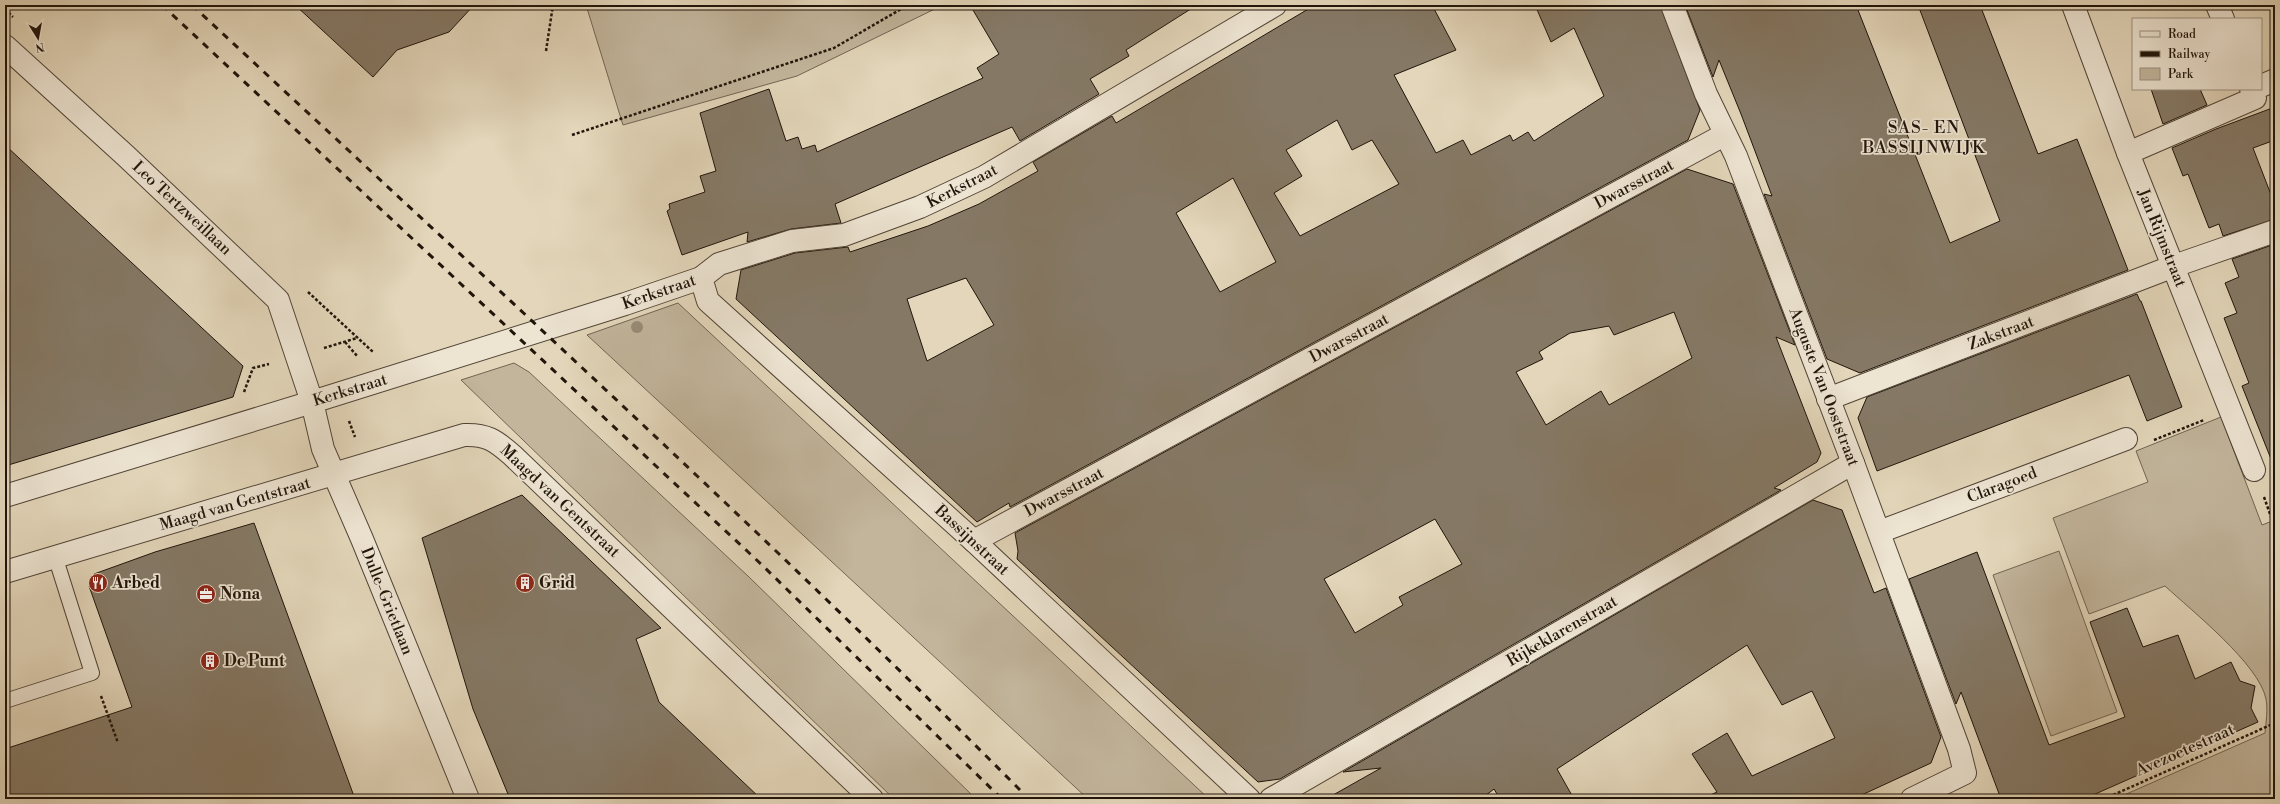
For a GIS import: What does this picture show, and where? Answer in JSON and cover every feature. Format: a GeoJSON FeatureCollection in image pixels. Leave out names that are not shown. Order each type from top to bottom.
{"type":"FeatureCollection","features":[{"type":"Feature","properties":{"kind":"street","name":"Kerkstraat"},"geometry":{"type":"LineString","coordinates":[[5,496],[596,313],[701,278],[719,264],[792,241],[844,235],[920,207],[984,177],[1275,5]]}},
{"type":"Feature","properties":{"kind":"street","name":"Auguste Van Ooststraat"},"geometry":{"type":"LineString","coordinates":[[1672,5],[1706,94],[1724,135],[1736,156],[1879,532],[1959,749],[1965,773],[1912,799]]}},
{"type":"Feature","properties":{"kind":"street","name":"Jan Rijmstraat"},"geometry":{"type":"LineString","coordinates":[[2073,5],[2128,153],[2254,470]]}},
{"type":"Feature","properties":{"kind":"street"},"geometry":{"type":"LineString","coordinates":[[2217,5],[2223,18]]}},
{"type":"Feature","properties":{"kind":"street","name":"Leo Tertzweillaan"},"geometry":{"type":"LineString","coordinates":[[5,46],[126,156],[278,300],[312,402]]}},
{"type":"Feature","properties":{"kind":"street"},"geometry":{"type":"LineString","coordinates":[[2262,86],[2275,80]]}},
{"type":"Feature","properties":{"kind":"street"},"geometry":{"type":"LineString","coordinates":[[2128,153],[2255,98],[2254,90]]}},
{"type":"Feature","properties":{"kind":"street","name":"Dwarsstraat"},"geometry":{"type":"LineString","coordinates":[[974,541],[1724,135]]}},
{"type":"Feature","properties":{"kind":"street","name":"Zakstraat"},"geometry":{"type":"LineString","coordinates":[[1828,399],[2174,266],[2275,231]]}},
{"type":"Feature","properties":{"kind":"street","name":"Bassijnstraat"},"geometry":{"type":"LineString","coordinates":[[701,278],[708,301],[974,541],[1249,799]]}},
{"type":"Feature","properties":{"kind":"street","name":"Dulle-Grietlaan"},"geometry":{"type":"LineString","coordinates":[[312,402],[323,449],[362,539],[468,799]]}},
{"type":"Feature","properties":{"kind":"street","name":"Maagd van Gentstraat"},"geometry":{"type":"LineString","coordinates":[[5,572],[464,435],[480,435],[497,442],[872,799]]}},
{"type":"Feature","properties":{"kind":"street","name":"Claragoed"},"geometry":{"type":"LineString","coordinates":[[1879,532],[2126,439]]}},
{"type":"Feature","properties":{"kind":"street","name":"Rijkeklarenstraat"},"geometry":{"type":"LineString","coordinates":[[1271,799],[1853,463]]}},
{"type":"Feature","properties":{"kind":"lane"},"geometry":{"type":"LineString","coordinates":[[5,701],[92,673],[55,556]]}},
{"type":"Feature","properties":{"kind":"path"},"geometry":{"type":"LineString","coordinates":[[546,51],[553,5]]}},
{"type":"Feature","properties":{"kind":"path"},"geometry":{"type":"LineString","coordinates":[[572,135],[834,48],[908,5]]}},
{"type":"Feature","properties":{"kind":"path"},"geometry":{"type":"LineString","coordinates":[[243,393],[252,368],[358,338]]}},
{"type":"Feature","properties":{"kind":"path"},"geometry":{"type":"LineString","coordinates":[[2126,439],[2129,450],[2231,409]]}},
{"type":"Feature","properties":{"kind":"path"},"geometry":{"type":"LineString","coordinates":[[92,673],[118,743]]}},
{"type":"Feature","properties":{"kind":"path","name":"Avezoetestraat"},"geometry":{"type":"LineString","coordinates":[[2104,799],[2275,723]]}},
{"type":"Feature","properties":{"kind":"green space"},"geometry":{"type":"Polygon","coordinates":[[[586,5],[943,5],[797,76],[623,125],[586,5]]]}},
{"type":"Feature","properties":{"kind":"green space"},"geometry":{"type":"Polygon","coordinates":[[[678,303],[1209,799],[1088,799],[587,335],[678,303]]]}},
{"type":"Feature","properties":{"kind":"green space"},"geometry":{"type":"Polygon","coordinates":[[[514,363],[529,372],[749,577],[976,799],[894,799],[461,380],[514,363]]]}},
{"type":"Feature","properties":{"kind":"green space"},"geometry":{"type":"Polygon","coordinates":[[[2221,417],[2262,525],[2275,520],[2275,799],[2115,799],[2265,733],[2267,703],[2261,685],[2238,654],[2165,586],[2089,614],[2053,518],[2148,482],[2136,451],[2221,417]]]}},
{"type":"Feature","properties":{"kind":"green space"},"geometry":{"type":"Polygon","coordinates":[[[2059,551],[2117,712],[2051,736],[1993,575],[2059,551]]]}},
{"type":"Feature","properties":{"kind":"building"},"geometry":{"type":"Polygon","coordinates":[[[295,5],[474,5],[449,32],[397,50],[373,77],[295,5]]]}},
{"type":"Feature","properties":{"kind":"building"},"geometry":{"type":"Polygon","coordinates":[[[970,5],[1197,5],[1126,50],[1129,56],[1090,79],[1099,94],[1020,141],[1012,127],[835,204],[841,223],[791,229],[747,242],[748,232],[682,255],[667,211],[670,209],[669,204],[705,192],[700,176],[716,171],[700,113],[769,89],[786,141],[798,137],[802,149],[815,145],[817,152],[983,78],[977,68],[999,54],[970,5]]]}},
{"type":"Feature","properties":{"kind":"building"},"geometry":{"type":"Polygon","coordinates":[[[1315,5],[1432,5],[1456,50],[1394,75],[1436,153],[1463,140],[1471,155],[1510,135],[1513,141],[1528,132],[1534,141],[1604,96],[1574,28],[1551,42],[1535,5],[1660,5],[1700,110],[1688,140],[1010,507],[1009,503],[977,522],[736,299],[741,270],[795,253],[848,247],[850,252],[928,226],[979,204],[1038,171],[1033,162],[1112,116],[1116,123],[1315,5]],[[1337,120],[1286,150],[1302,176],[1274,193],[1300,236],[1399,184],[1372,140],[1352,150],[1337,120]],[[1233,178],[1176,213],[1220,292],[1276,262],[1233,178]],[[966,278],[907,299],[927,361],[994,325],[966,278]]]}},
{"type":"Feature","properties":{"kind":"building"},"geometry":{"type":"Polygon","coordinates":[[[1685,5],[1856,5],[1950,243],[2000,221],[1918,5],[1980,5],[2038,154],[2077,139],[2128,270],[1860,373],[1827,359],[1764,194],[1772,196],[1741,114],[1719,60],[1713,77],[1685,5]]]}},
{"type":"Feature","properties":{"kind":"building"},"geometry":{"type":"Polygon","coordinates":[[[2151,90],[2200,90],[2207,105],[2163,124],[2151,90]]]}},
{"type":"Feature","properties":{"kind":"building"},"geometry":{"type":"Polygon","coordinates":[[[2275,107],[2275,140],[2253,148],[2275,205],[2275,219],[2223,236],[2219,224],[2209,228],[2188,174],[2183,176],[2172,148],[2216,129],[2275,107]]]}},
{"type":"Feature","properties":{"kind":"building"},"geometry":{"type":"Polygon","coordinates":[[[5,145],[243,366],[233,397],[5,466],[5,145]]]}},
{"type":"Feature","properties":{"kind":"building"},"geometry":{"type":"Polygon","coordinates":[[[1687,169],[1733,184],[1795,345],[1776,337],[1821,453],[1817,462],[1774,488],[1781,490],[1280,779],[1258,782],[1017,559],[1018,551],[1015,533],[1687,169]],[[1674,312],[1614,335],[1609,326],[1570,333],[1539,352],[1543,359],[1516,372],[1546,425],[1601,391],[1609,405],[1692,358],[1674,312]],[[1435,519],[1324,579],[1355,633],[1403,605],[1399,597],[1462,564],[1435,519]]]}},
{"type":"Feature","properties":{"kind":"building"},"geometry":{"type":"Polygon","coordinates":[[[2275,244],[2275,464],[2273,464],[2242,386],[2249,383],[2224,318],[2237,313],[2225,283],[2239,277],[2232,259],[2275,244]]]}},
{"type":"Feature","properties":{"kind":"building"},"geometry":{"type":"Polygon","coordinates":[[[2137,294],[2182,407],[2147,421],[2129,375],[1877,471],[1858,418],[1867,397],[2137,294]]]}},
{"type":"Feature","properties":{"kind":"building"},"geometry":{"type":"Polygon","coordinates":[[[522,495],[661,628],[636,639],[659,702],[761,799],[510,799],[473,709],[422,538],[522,495]]]}},
{"type":"Feature","properties":{"kind":"building"},"geometry":{"type":"Polygon","coordinates":[[[1813,500],[1842,510],[1874,593],[1886,588],[1941,737],[1931,763],[1853,799],[1702,799],[1717,792],[1692,754],[1727,733],[1752,776],[1835,738],[1812,691],[1782,705],[1747,645],[1557,769],[1574,799],[1500,799],[1494,789],[1481,799],[1326,799],[1381,768],[1343,772],[1813,500]]]}},
{"type":"Feature","properties":{"kind":"building","name":"De Punt"},"geometry":{"type":"Polygon","coordinates":[[[254,523],[355,799],[5,799],[5,749],[132,707],[89,586],[96,584],[94,574],[155,552],[254,523]]]}},
{"type":"Feature","properties":{"kind":"building"},"geometry":{"type":"Polygon","coordinates":[[[1977,552],[2049,745],[2125,717],[2090,622],[2127,608],[2143,647],[2178,635],[2195,679],[2231,662],[2240,681],[2255,686],[2251,708],[2258,722],[2084,799],[2001,799],[1961,692],[1956,704],[1909,579],[1977,552]]]}},
{"type":"Feature","properties":{"kind":"railway"},"geometry":{"type":"LineString","coordinates":[[162,5],[761,564],[1002,799]]}},
{"type":"Feature","properties":{"kind":"railway"},"geometry":{"type":"LineString","coordinates":[[192,5],[509,299],[719,497],[927,697],[1029,799]]}},
{"type":"Feature","properties":{"kind":"place","name":"Arbed"},"geometry":{"type":"Point","coordinates":[98,583]}},
{"type":"Feature","properties":{"kind":"place","name":"Grid"},"geometry":{"type":"Point","coordinates":[525,583]}},
{"type":"Feature","properties":{"kind":"place","name":"Nona"},"geometry":{"type":"Point","coordinates":[206,594]}},
{"type":"Feature","properties":{"kind":"place","name":"De Punt"},"geometry":{"type":"Point","coordinates":[210,661]}},
{"type":"Feature","properties":{"kind":"district","name":"SAS- EN BASSIJNWIJK"},"geometry":{"type":"Point","coordinates":[1924,138]}}]}
